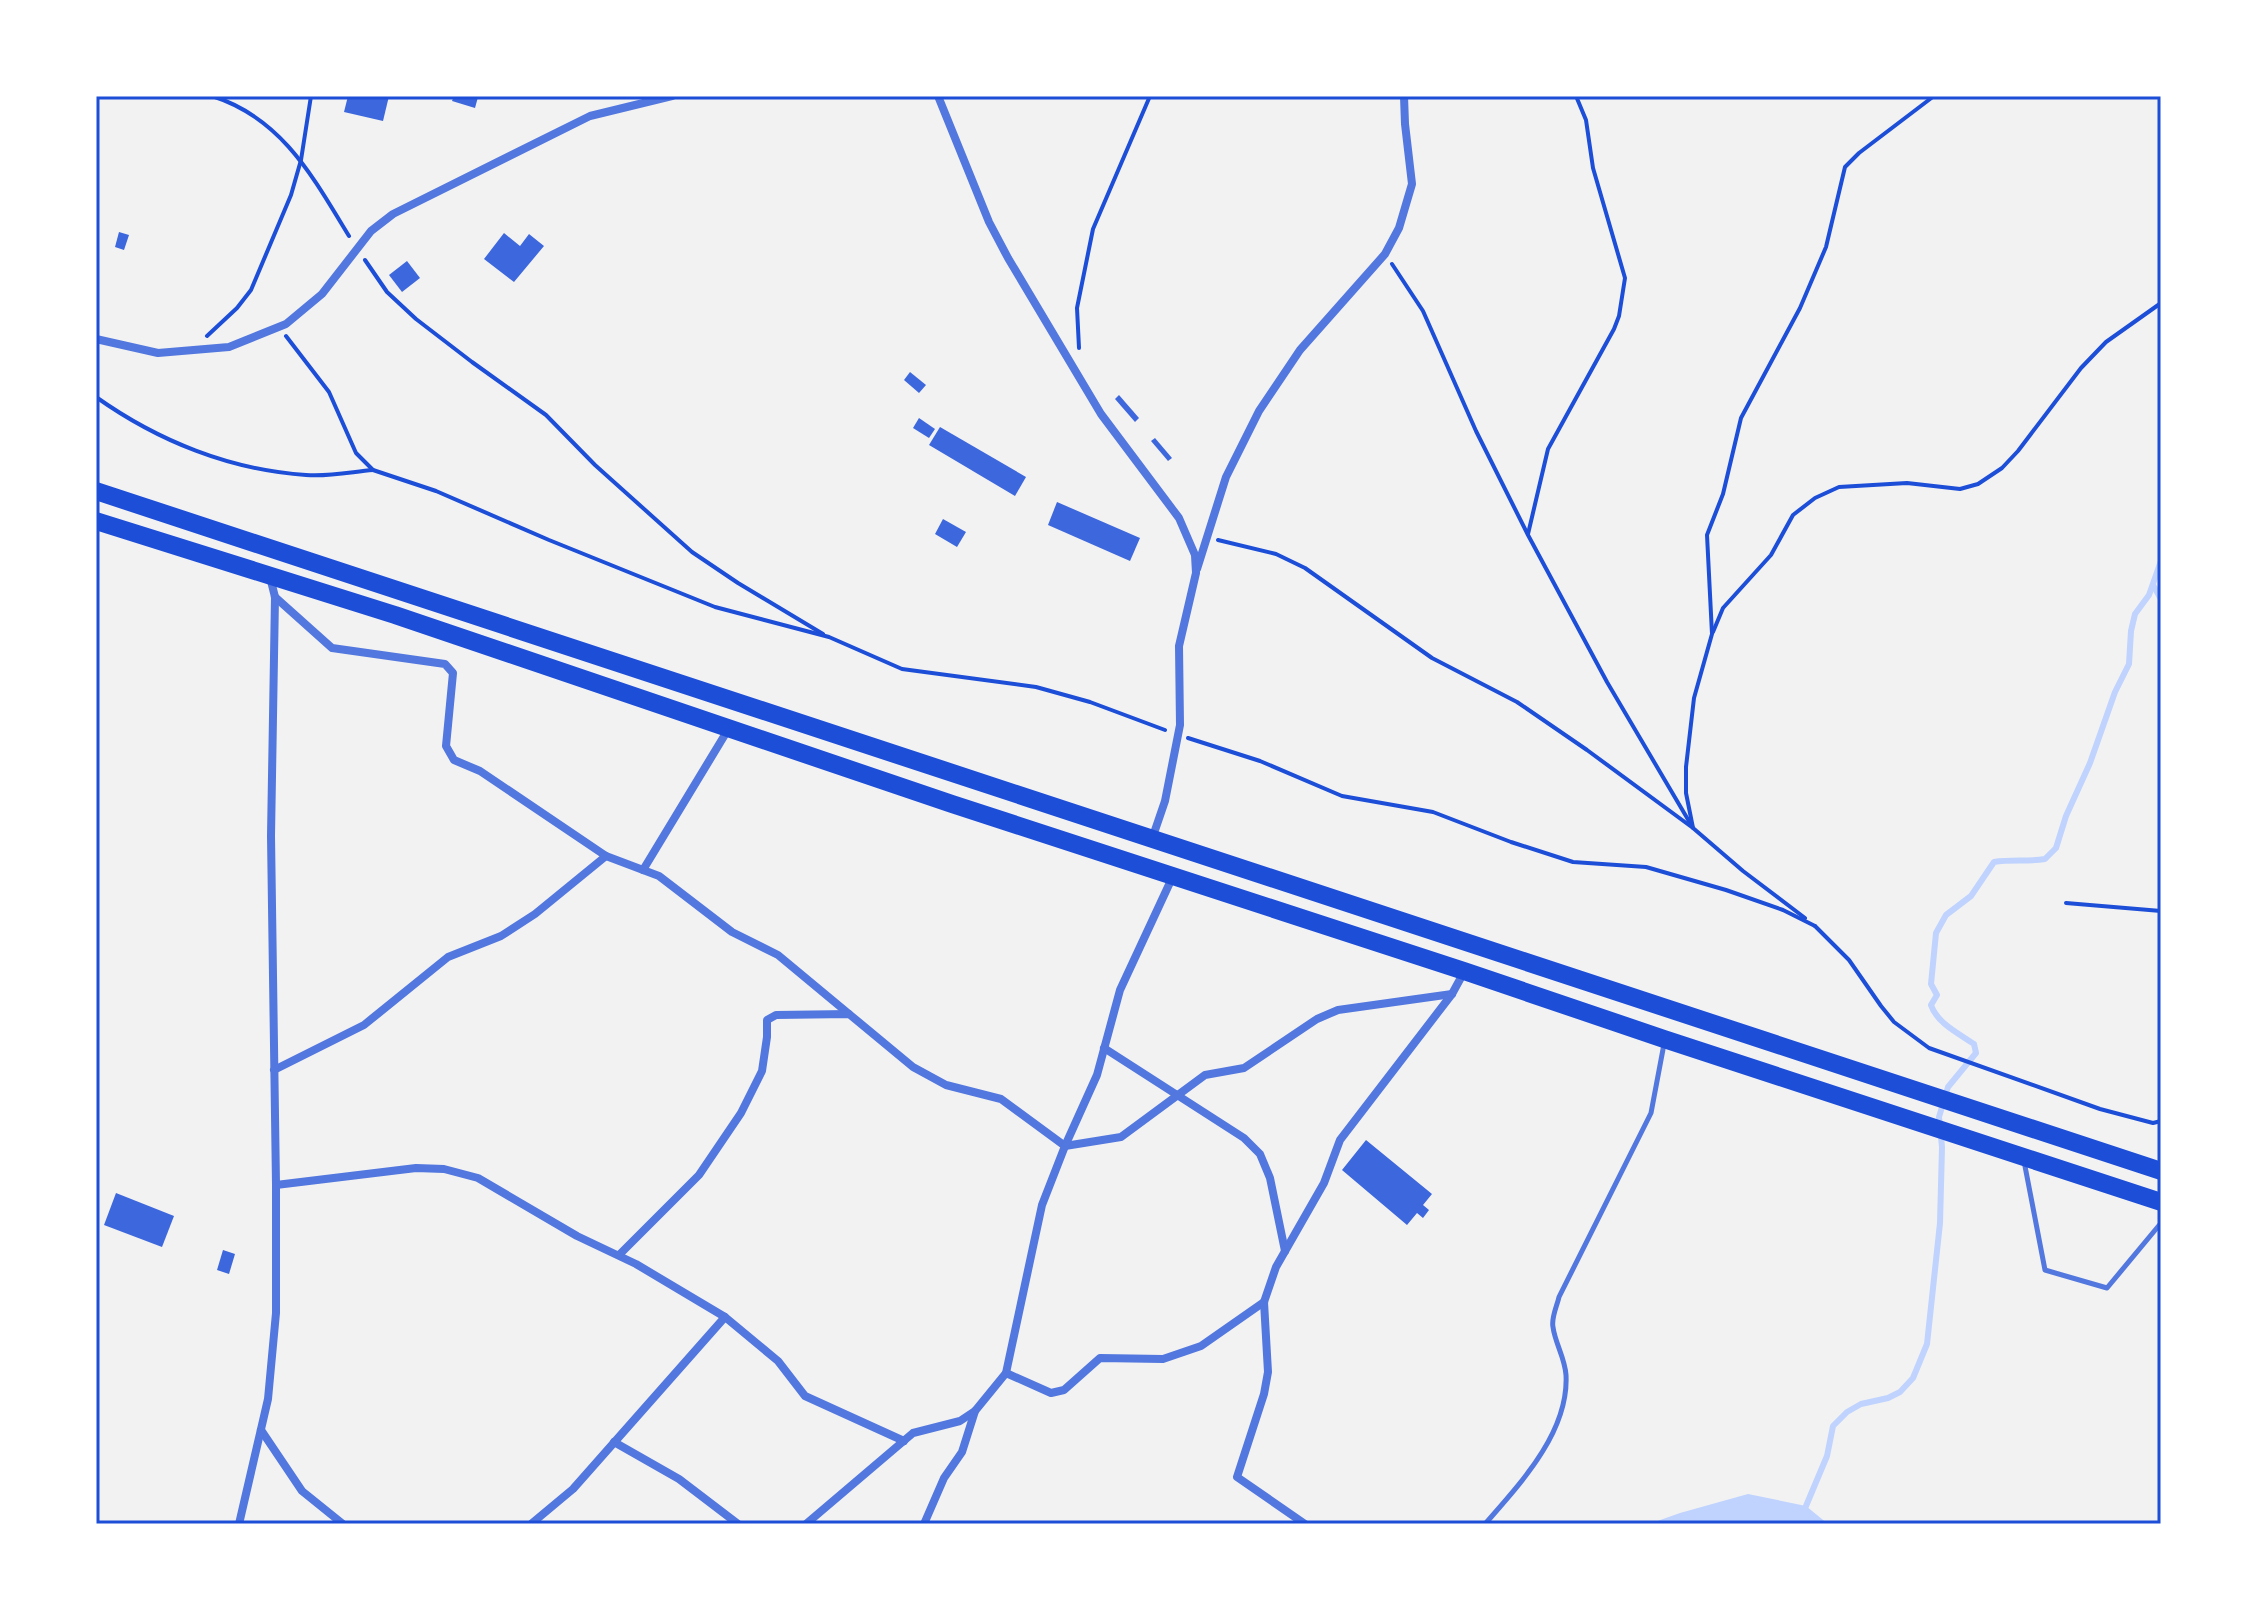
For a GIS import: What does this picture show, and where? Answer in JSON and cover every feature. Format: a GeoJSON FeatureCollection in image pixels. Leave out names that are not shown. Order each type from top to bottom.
{"type":"FeatureCollection","features":[{"type":"Feature","properties":{"kind":"highway"},"geometry":{"type":"LineString","coordinates":[[96,491],[2161,1171]]}},
{"type":"Feature","properties":{"kind":"highway"},"geometry":{"type":"LineString","coordinates":[[96,521],[395,615],[2161,1202]]}},
{"type":"Feature","properties":{"kind":"street"},"geometry":{"type":"LineString","coordinates":[[96,339],[158,353],[191,351],[229,347],[279,327],[322,294],[371,231],[393,214],[590,116],[672,96]]}},
{"type":"Feature","properties":{"kind":"street"},"geometry":{"type":"LineString","coordinates":[[938,96],[989,222],[1008,258],[1101,414],[1179,518],[1195,555],[1196,573]]}},
{"type":"Feature","properties":{"kind":"street"},"geometry":{"type":"LineString","coordinates":[[1152,839],[1165,801],[1180,725],[1179,646],[1196,573],[1226,477],[1259,411],[1300,350],[1385,254],[1399,228],[1412,184],[1404,96]]}},
{"type":"Feature","properties":{"kind":"street"},"geometry":{"type":"LineString","coordinates":[[239,1524],[268,1399],[276,1313],[271,836],[275,597],[270,577]]}},
{"type":"Feature","properties":{"kind":"street"},"geometry":{"type":"LineString","coordinates":[[275,597],[332,648],[445,664],[453,673],[446,746],[454,760],[480,771],[606,856],[659,876],[732,932],[778,955],[913,1067],[946,1085],[1001,1099],[1065,1146],[1121,1137],[1205,1075],[1244,1068],[1317,1019],[1338,1010],[1452,994]]}},
{"type":"Feature","properties":{"kind":"street"},"geometry":{"type":"LineString","coordinates":[[643,870],[729,728]]}},
{"type":"Feature","properties":{"kind":"street"},"geometry":{"type":"LineString","coordinates":[[274,1070],[364,1025],[448,957],[501,936],[535,914],[606,856]]}},
{"type":"Feature","properties":{"kind":"street"},"geometry":{"type":"LineString","coordinates":[[806,1524],[913,1433],[960,1421],[975,1411],[1006,1373],[1042,1205],[1097,1075],[1120,990],[1173,876]]}},
{"type":"Feature","properties":{"kind":"street"},"geometry":{"type":"LineString","coordinates":[[1305,1524],[1237,1477],[1268,1372],[1264,1302],[1276,1267],[1324,1183],[1340,1140],[1452,994],[1464,971]]}},
{"type":"Feature","properties":{"kind":"street"},"geometry":{"type":"LineString","coordinates":[[619,1255],[699,1175],[741,1113],[762,1071],[767,1020],[776,1015],[849,1014]]}},
{"type":"Feature","properties":{"kind":"street"},"geometry":{"type":"LineString","coordinates":[[1104,1048],[1244,1138],[1260,1154],[1270,1178],[1285,1252]]}},
{"type":"Feature","properties":{"kind":"street"},"geometry":{"type":"LineString","coordinates":[[276,1185],[416,1168],[444,1169],[478,1178],[725,1317],[778,1361],[805,1396],[904,1441]]}},
{"type":"Feature","properties":{"kind":"street"},"geometry":{"type":"LineString","coordinates":[[1006,1373],[1051,1393],[1064,1390],[1100,1358],[1163,1359],[1201,1346],[1264,1302]]}},
{"type":"Feature","properties":{"kind":"street"},"geometry":{"type":"LineString","coordinates":[[531,1524],[573,1489],[725,1317]]}},
{"type":"Feature","properties":{"kind":"street"},"geometry":{"type":"LineString","coordinates":[[924,1524],[944,1478],[962,1452],[975,1411]]}},
{"type":"Feature","properties":{"kind":"street"},"geometry":{"type":"LineString","coordinates":[[261,1430],[302,1491],[343,1524]]}},
{"type":"Feature","properties":{"kind":"street"},"geometry":{"type":"LineString","coordinates":[[614,1442],[679,1479],[738,1524]]}},
{"type":"Feature","properties":{"kind":"lane"},"geometry":{"type":"LineString","coordinates":[[1485,1524],[1520,1483],[1554,1431],[1567,1396],[1566,1370],[1552,1325],[1559,1297],[1651,1113],[1664,1039]]}},
{"type":"Feature","properties":{"kind":"lane"},"geometry":{"type":"LineString","coordinates":[[2024,1157],[2045,1270],[2107,1288],[2161,1223]]}},
{"type":"Feature","properties":{"kind":"path"},"geometry":{"type":"LineString","coordinates":[[212,96],[233,103],[268,125],[301,160],[387,292],[416,319],[546,415],[595,465],[692,552],[829,637],[902,669],[1036,687],[1090,702],[1260,761],[1342,796],[1433,812],[1573,862],[1646,867],[1783,910],[1815,926]]}},
{"type":"Feature","properties":{"kind":"path"},"geometry":{"type":"LineString","coordinates":[[191,351],[237,308],[251,290],[291,195],[301,160],[311,96]]}},
{"type":"Feature","properties":{"kind":"path"},"geometry":{"type":"LineString","coordinates":[[1080,379],[1077,308],[1093,229],[1150,96]]}},
{"type":"Feature","properties":{"kind":"path"},"geometry":{"type":"LineString","coordinates":[[1528,535],[1548,449],[1614,329],[1625,278],[1593,168],[1586,120],[1576,96]]}},
{"type":"Feature","properties":{"kind":"path"},"geometry":{"type":"LineString","coordinates":[[1712,634],[1707,535],[1723,494],[1741,418],[1800,308],[1826,247],[1845,167],[1934,96]]}},
{"type":"Feature","properties":{"kind":"path"},"geometry":{"type":"LineString","coordinates":[[1385,254],[1423,311],[1476,431],[1528,535],[1607,682],[1693,828]]}},
{"type":"Feature","properties":{"kind":"path"},"geometry":{"type":"LineString","coordinates":[[1693,828],[1686,793],[1686,767],[1694,698],[1712,634],[1723,608],[1771,555],[1793,515],[1815,498],[1839,487],[1907,483],[1960,489],[1978,484],[2002,468],[2018,451],[2081,368],[2106,342],[2161,303]]}},
{"type":"Feature","properties":{"kind":"path"},"geometry":{"type":"LineString","coordinates":[[279,327],[329,392],[356,453],[373,470]]}},
{"type":"Feature","properties":{"kind":"path"},"geometry":{"type":"LineString","coordinates":[[96,397],[123,416],[184,447],[251,468],[309,476],[373,470],[436,491],[715,607],[829,637]]}},
{"type":"Feature","properties":{"kind":"path"},"geometry":{"type":"LineString","coordinates":[[1207,538],[1276,554],[1305,568],[1432,658],[1517,702],[1587,750],[1693,828],[1815,926],[1849,960],[1894,1022],[1929,1048],[2100,1109],[2153,1123],[2161,1121]]}},
{"type":"Feature","properties":{"kind":"path"},"geometry":{"type":"LineString","coordinates":[[2066,903],[2161,911]]}},
{"type":"Feature","properties":{"kind":"water"},"geometry":{"type":"Polygon","coordinates":[[[1748,1494],[1806,1506],[1828,1524],[1649,1524],[1680,1513],[1748,1494]]]}},
{"type":"Feature","properties":{"kind":"building"},"geometry":{"type":"Polygon","coordinates":[[[348,96],[389,96],[383,121],[344,112],[348,96]]]}},
{"type":"Feature","properties":{"kind":"building"},"geometry":{"type":"Polygon","coordinates":[[[454,96],[478,97],[475,108],[452,101],[454,96]]]}},
{"type":"Feature","properties":{"kind":"building"},"geometry":{"type":"Polygon","coordinates":[[[119,232],[129,235],[124,250],[115,247],[119,232]]]}},
{"type":"Feature","properties":{"kind":"building"},"geometry":{"type":"Polygon","coordinates":[[[504,233],[520,246],[529,234],[544,246],[514,282],[484,259],[504,233]]]}},
{"type":"Feature","properties":{"kind":"building"},"geometry":{"type":"Polygon","coordinates":[[[407,261],[420,278],[402,292],[389,275],[407,261]]]}},
{"type":"Feature","properties":{"kind":"building"},"geometry":{"type":"Polygon","coordinates":[[[910,372],[926,385],[919,393],[904,380],[910,372]]]}},
{"type":"Feature","properties":{"kind":"building"},"geometry":{"type":"Polygon","coordinates":[[[1119,395],[1139,418],[1135,422],[1115,399],[1119,395]]]}},
{"type":"Feature","properties":{"kind":"building"},"geometry":{"type":"Polygon","coordinates":[[[919,418],[935,429],[929,438],[913,428],[919,418]]]}},
{"type":"Feature","properties":{"kind":"building"},"geometry":{"type":"Polygon","coordinates":[[[940,427],[1026,477],[1015,496],[929,445],[940,427]]]}},
{"type":"Feature","properties":{"kind":"building"},"geometry":{"type":"Polygon","coordinates":[[[1155,438],[1172,458],[1168,461],[1151,441],[1155,438]]]}},
{"type":"Feature","properties":{"kind":"building"},"geometry":{"type":"Polygon","coordinates":[[[1057,502],[1140,538],[1130,561],[1048,525],[1057,502]]]}},
{"type":"Feature","properties":{"kind":"building"},"geometry":{"type":"Polygon","coordinates":[[[943,519],[966,532],[957,547],[935,534],[943,519]]]}},
{"type":"Feature","properties":{"kind":"building"},"geometry":{"type":"Polygon","coordinates":[[[1366,1140],[1432,1194],[1423,1205],[1429,1210],[1423,1218],[1417,1213],[1407,1225],[1342,1170],[1366,1140]]]}},
{"type":"Feature","properties":{"kind":"building"},"geometry":{"type":"Polygon","coordinates":[[[116,1193],[174,1216],[162,1247],[104,1225],[116,1193]]]}},
{"type":"Feature","properties":{"kind":"building"},"geometry":{"type":"Polygon","coordinates":[[[223,1250],[235,1254],[229,1274],[217,1270],[223,1250]]]}},
{"type":"Feature","properties":{"kind":"waterway"},"geometry":{"type":"LineString","coordinates":[[1806,1506],[1827,1456],[1833,1426],[1861,1404],[1900,1392],[1913,1378],[1927,1344],[1940,1223],[1942,1147],[1939,1117],[1948,1087],[1976,1053],[1974,1044],[1943,1022],[1931,1005],[1937,995],[1931,984],[1936,933],[1946,915],[1971,896],[1994,862],[2045,859],[2056,848],[2115,692],[2129,664],[2135,614],[2149,595],[2161,561]]}},
{"type":"Feature","properties":{"kind":"waterway"},"geometry":{"type":"LineString","coordinates":[[2153,585],[2161,599]]}},
{"type":"Feature","properties":{"kind":"waterway"},"geometry":{"type":"LineString","coordinates":[[2161,646],[2161,652]]}}]}
